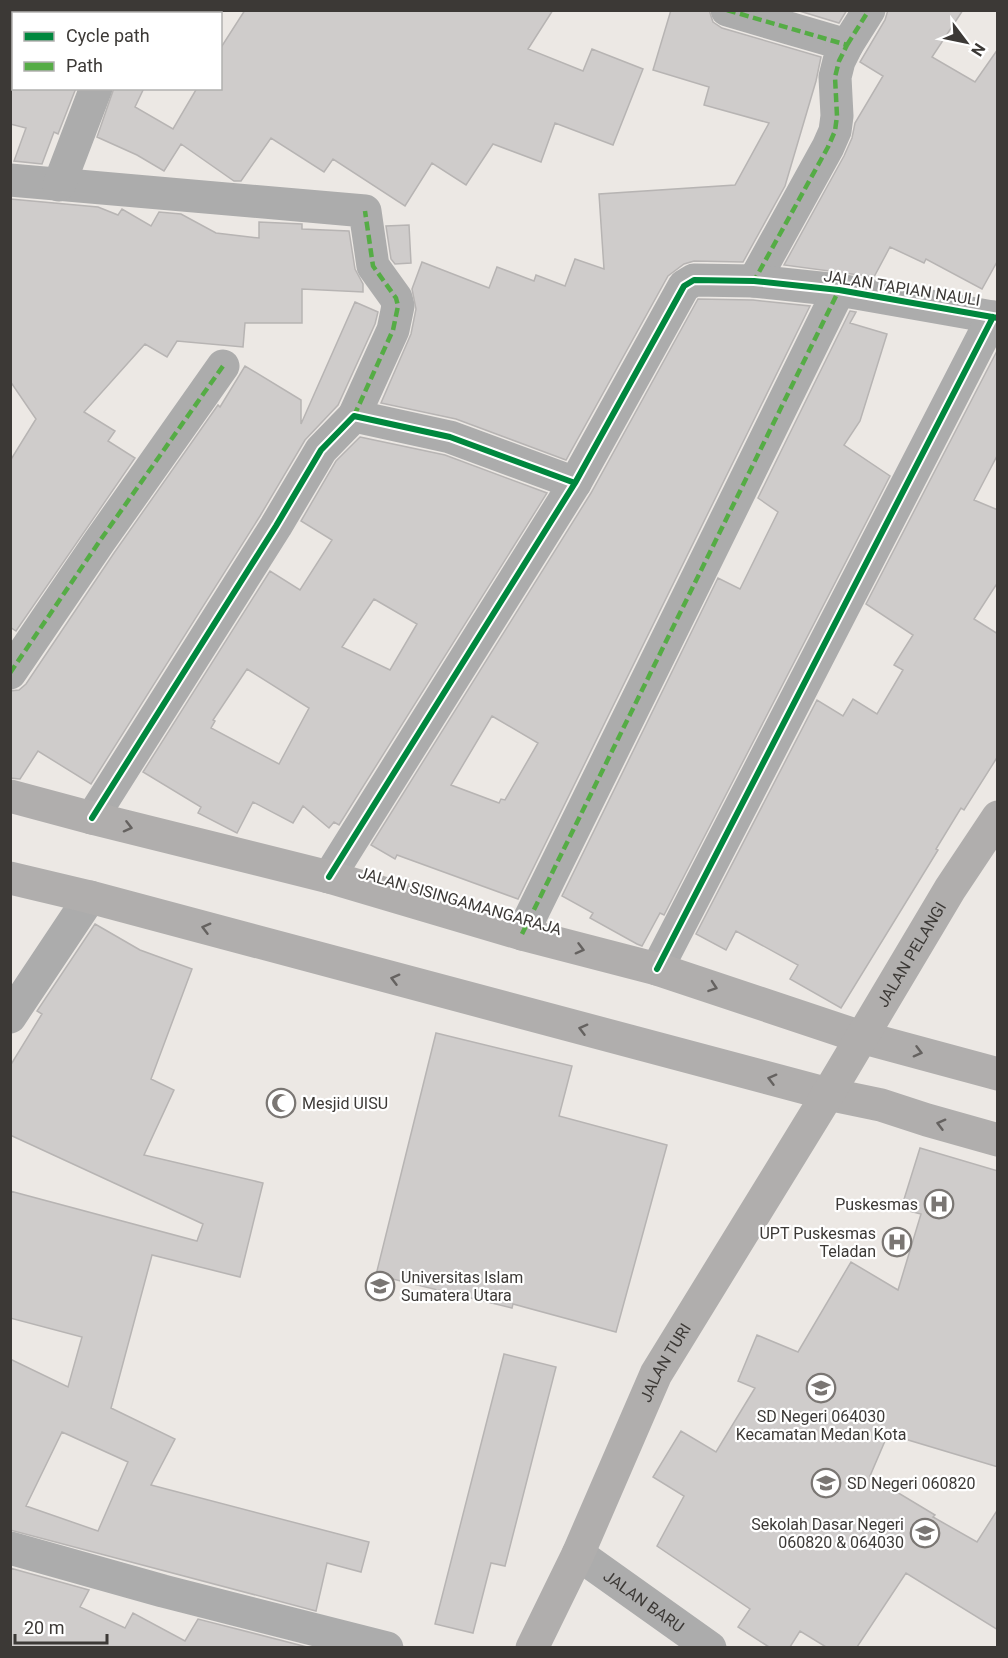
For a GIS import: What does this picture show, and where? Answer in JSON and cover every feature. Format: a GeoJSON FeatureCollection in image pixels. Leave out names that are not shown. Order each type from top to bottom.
{"type":"FeatureCollection","features":[{"type":"Feature","properties":{"kind":"main road","name":"JALAN SISINGAMANGARAJA"},"geometry":{"type":"LineString","coordinates":[[10,796],[329,877],[522,934],[657,969],[861,1037],[998,1074]]}},
{"type":"Feature","properties":{"kind":"main road","name":"JALAN PELANGI"},"geometry":{"type":"LineString","coordinates":[[828,1094],[950,890],[998,817]]}},
{"type":"Feature","properties":{"kind":"main road"},"geometry":{"type":"LineString","coordinates":[[10,878],[90,897],[828,1094],[881,1105],[998,1140]]}},
{"type":"Feature","properties":{"kind":"main road","name":"JALAN TURI"},"geometry":{"type":"LineString","coordinates":[[532,1647],[578,1554],[656,1374],[828,1094]]}},
{"type":"Feature","properties":{"kind":"street"},"geometry":{"type":"LineString","coordinates":[[727,10],[846,45]]}},
{"type":"Feature","properties":{"kind":"street"},"geometry":{"type":"LineString","coordinates":[[754,281],[828,147],[835,130],[839,61],[846,45],[869,10]]}},
{"type":"Feature","properties":{"kind":"street"},"geometry":{"type":"LineString","coordinates":[[59,185],[95,90]]}},
{"type":"Feature","properties":{"kind":"street"},"geometry":{"type":"LineString","coordinates":[[10,180],[365,211],[374,266],[396,298],[398,306],[393,330],[354,416],[321,450],[92,818]]}},
{"type":"Feature","properties":{"kind":"street","name":"JALAN TAPIAN NAULI"},"geometry":{"type":"LineString","coordinates":[[574,483],[678,294],[684,286],[694,280],[754,281],[839,290],[995,318]]}},
{"type":"Feature","properties":{"kind":"street"},"geometry":{"type":"LineString","coordinates":[[522,934],[839,290]]}},
{"type":"Feature","properties":{"kind":"street"},"geometry":{"type":"LineString","coordinates":[[657,969],[995,318]]}},
{"type":"Feature","properties":{"kind":"street"},"geometry":{"type":"LineString","coordinates":[[10,673],[223,366]]}},
{"type":"Feature","properties":{"kind":"street"},"geometry":{"type":"LineString","coordinates":[[329,877],[574,483],[450,437],[354,416]]}},
{"type":"Feature","properties":{"kind":"street"},"geometry":{"type":"LineString","coordinates":[[10,1017],[90,897]]}},
{"type":"Feature","properties":{"kind":"street"},"geometry":{"type":"LineString","coordinates":[[10,1548],[163,1591],[387,1647]]}},
{"type":"Feature","properties":{"kind":"street","name":"JALAN BARU"},"geometry":{"type":"LineString","coordinates":[[578,1554],[710,1647]]}},
{"type":"Feature","properties":{"kind":"building"},"geometry":{"type":"Polygon","coordinates":[[[245,10],[553,10],[528,49],[583,71],[592,49],[643,69],[613,145],[555,123],[541,162],[493,144],[466,185],[432,163],[405,206],[333,159],[324,172],[271,138],[241,181],[234,181],[181,144],[164,171],[137,155],[97,137],[113,90],[143,90],[135,107],[173,129],[196,90],[222,90],[222,46],[245,10]]]}},
{"type":"Feature","properties":{"kind":"building"},"geometry":{"type":"Polygon","coordinates":[[[671,10],[709,10],[713,22],[722,28],[821,57],[785,186],[743,262],[694,261],[684,264],[668,276],[566,460],[456,419],[381,403],[411,334],[416,309],[412,289],[422,262],[489,288],[497,267],[534,281],[536,275],[565,286],[575,259],[604,269],[599,194],[735,185],[769,123],[704,105],[709,87],[653,70],[671,10]]]}},
{"type":"Feature","properties":{"kind":"building"},"geometry":{"type":"Polygon","coordinates":[[[796,10],[847,10],[839,23],[796,10]]]}},
{"type":"Feature","properties":{"kind":"building"},"geometry":{"type":"Polygon","coordinates":[[[888,10],[963,10],[932,57],[975,82],[998,49],[998,260],[982,289],[926,259],[924,263],[890,247],[874,277],[784,265],[844,156],[852,138],[855,123],[883,76],[860,62],[885,20],[888,10]]]}},
{"type":"Feature","properties":{"kind":"building"},"geometry":{"type":"Polygon","coordinates":[[[10,88],[12,90],[75,90],[58,134],[54,132],[42,164],[14,161],[26,128],[10,124],[10,88]]]}},
{"type":"Feature","properties":{"kind":"building"},"geometry":{"type":"Polygon","coordinates":[[[10,199],[98,207],[118,215],[122,209],[151,226],[159,212],[181,214],[216,233],[259,238],[259,222],[302,224],[302,229],[349,231],[355,269],[363,284],[363,292],[302,289],[302,323],[245,323],[243,347],[177,341],[167,357],[145,344],[84,412],[115,431],[108,441],[135,458],[16,631],[10,627],[10,461],[36,419],[10,381],[10,199]]]}},
{"type":"Feature","properties":{"kind":"building"},"geometry":{"type":"Polygon","coordinates":[[[409,225],[411,263],[395,264],[391,259],[386,226],[409,225]]]}},
{"type":"Feature","properties":{"kind":"building"},"geometry":{"type":"Polygon","coordinates":[[[698,299],[753,300],[810,306],[518,899],[397,855],[395,859],[371,845],[591,493],[698,299]],[[492,716],[451,785],[499,803],[501,799],[505,800],[538,743],[492,716]]]}},
{"type":"Feature","properties":{"kind":"building"},"geometry":{"type":"Polygon","coordinates":[[[355,302],[378,312],[375,324],[338,405],[305,440],[260,516],[91,784],[38,751],[20,779],[10,778],[10,691],[19,690],[26,684],[114,553],[218,405],[220,407],[245,366],[301,400],[301,424],[355,302]]]}},
{"type":"Feature","properties":{"kind":"building"},"geometry":{"type":"Polygon","coordinates":[[[850,311],[856,312],[850,323],[887,334],[860,421],[844,445],[890,476],[664,915],[660,913],[642,946],[590,918],[593,913],[562,896],[718,578],[740,589],[778,512],[758,498],[850,311]]]}},
{"type":"Feature","properties":{"kind":"building"},"geometry":{"type":"Polygon","coordinates":[[[998,349],[998,454],[974,500],[998,510],[998,582],[974,619],[998,634],[998,756],[964,810],[961,808],[936,849],[938,850],[841,1008],[790,979],[798,965],[736,931],[726,950],[696,934],[817,700],[843,716],[853,699],[877,714],[903,670],[894,665],[913,635],[866,604],[998,349]]]}},
{"type":"Feature","properties":{"kind":"building"},"geometry":{"type":"Polygon","coordinates":[[[360,437],[445,455],[547,493],[339,825],[334,822],[329,828],[303,806],[293,823],[253,802],[237,833],[198,813],[201,807],[143,772],[270,571],[300,590],[332,540],[301,521],[336,461],[360,437]],[[374,599],[342,647],[390,670],[417,624],[374,599]],[[247,669],[213,720],[215,721],[211,728],[279,764],[309,708],[247,669]]]}},
{"type":"Feature","properties":{"kind":"building"},"geometry":{"type":"Polygon","coordinates":[[[95,924],[140,950],[192,969],[151,1079],[174,1090],[144,1155],[263,1183],[240,1277],[152,1255],[111,1408],[175,1439],[151,1485],[369,1542],[361,1572],[327,1563],[316,1611],[10,1530],[10,1359],[68,1387],[82,1337],[10,1318],[10,1191],[197,1241],[203,1224],[10,1135],[10,1066],[42,1014],[37,1011],[95,924]],[[62,1432],[26,1506],[98,1531],[128,1462],[62,1432]]]}},
{"type":"Feature","properties":{"kind":"building"},"geometry":{"type":"Polygon","coordinates":[[[436,1033],[572,1066],[559,1116],[667,1145],[616,1332],[513,1304],[512,1308],[376,1275],[436,1033]]]}},
{"type":"Feature","properties":{"kind":"building"},"geometry":{"type":"Polygon","coordinates":[[[920,1148],[998,1171],[998,1467],[888,1434],[870,1476],[935,1515],[933,1517],[977,1542],[998,1509],[998,1630],[906,1573],[857,1647],[826,1647],[800,1631],[790,1647],[769,1647],[738,1627],[750,1609],[657,1546],[684,1496],[653,1477],[681,1431],[716,1452],[755,1388],[738,1381],[757,1335],[798,1352],[851,1262],[898,1290],[921,1214],[901,1209],[920,1148]]]}},
{"type":"Feature","properties":{"kind":"building","name":"Universitas Islam Sumatera Utara"},"geometry":{"type":"Polygon","coordinates":[[[504,1354],[556,1367],[505,1566],[491,1563],[473,1633],[435,1624],[504,1354]]]}},
{"type":"Feature","properties":{"kind":"building"},"geometry":{"type":"Polygon","coordinates":[[[10,1568],[89,1590],[80,1607],[125,1628],[133,1613],[185,1641],[198,1619],[307,1647],[10,1647],[10,1568]]]}},
{"type":"Feature","properties":{"kind":"marked path"},"geometry":{"type":"LineString","coordinates":[[727,10],[847,45],[839,61],[835,77],[837,116],[835,131],[754,281]]}},
{"type":"Feature","properties":{"kind":"marked path"},"geometry":{"type":"LineString","coordinates":[[847,45],[869,10]]}},
{"type":"Feature","properties":{"kind":"marked path"},"geometry":{"type":"LineString","coordinates":[[354,416],[393,330],[398,306],[396,298],[373,266],[365,211]]}},
{"type":"Feature","properties":{"kind":"marked path"},"geometry":{"type":"LineString","coordinates":[[522,934],[839,290]]}},
{"type":"Feature","properties":{"kind":"marked path"},"geometry":{"type":"LineString","coordinates":[[10,673],[223,366]]}},
{"type":"Feature","properties":{"kind":"cycle path"},"geometry":{"type":"LineString","coordinates":[[329,877],[575,483],[684,286],[694,280],[754,281],[839,290],[998,318]]}},
{"type":"Feature","properties":{"kind":"cycle path"},"geometry":{"type":"LineString","coordinates":[[657,969],[993,317]]}},
{"type":"Feature","properties":{"kind":"cycle path"},"geometry":{"type":"LineString","coordinates":[[92,818],[276,526],[321,450],[354,416],[450,437],[575,483]]}},
{"type":"Feature","properties":{"kind":"place","name":"Mesjid UISU"},"geometry":{"type":"Point","coordinates":[281,1103]}},
{"type":"Feature","properties":{"kind":"place","name":"Puskesmas"},"geometry":{"type":"Point","coordinates":[939,1204]}},
{"type":"Feature","properties":{"kind":"place","name":"UPT Puskesmas Teladan"},"geometry":{"type":"Point","coordinates":[897,1242]}},
{"type":"Feature","properties":{"kind":"place","name":"Universitas Islam Sumatera Utara"},"geometry":{"type":"Point","coordinates":[380,1286]}},
{"type":"Feature","properties":{"kind":"place","name":"SD Negeri 064030 Kecamatan Medan Kota"},"geometry":{"type":"Point","coordinates":[821,1388]}},
{"type":"Feature","properties":{"kind":"place","name":"SD Negeri 060820"},"geometry":{"type":"Point","coordinates":[826,1483]}},
{"type":"Feature","properties":{"kind":"place","name":"Sekolah Dasar Negeri 060820 & 064030"},"geometry":{"type":"Point","coordinates":[925,1533]}}]}
